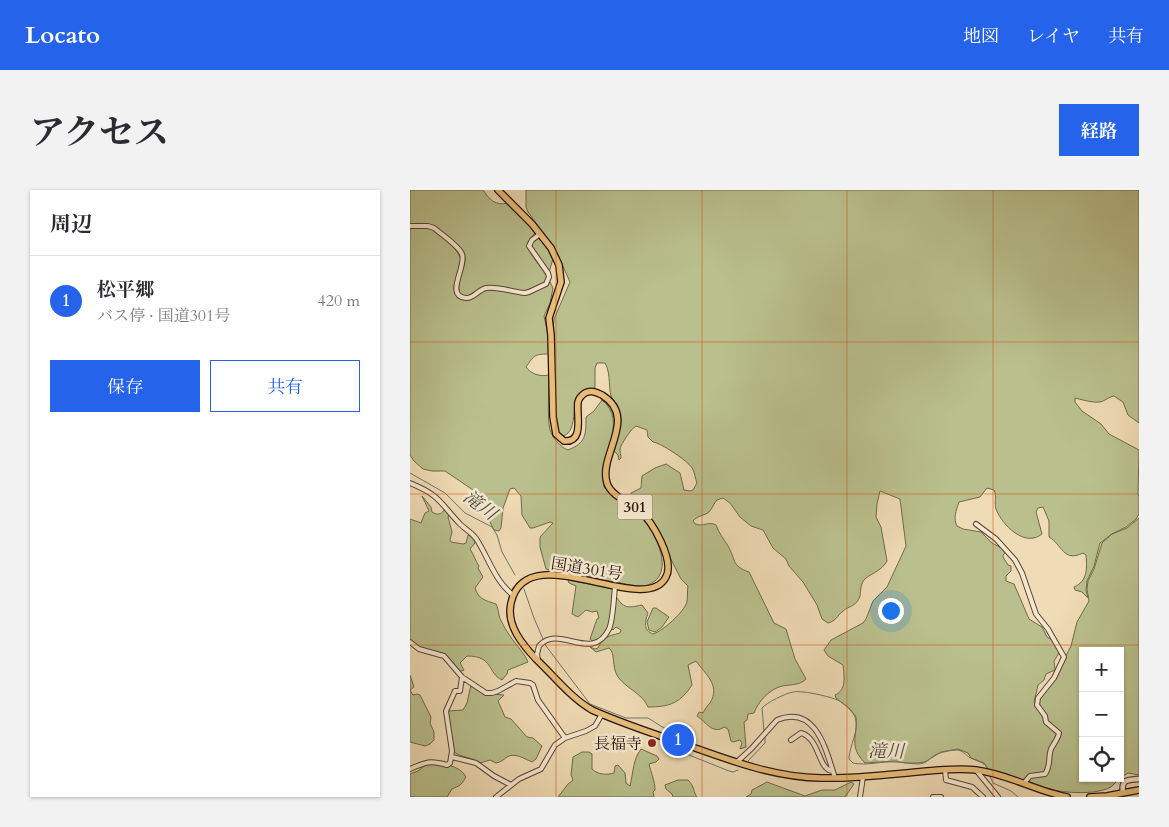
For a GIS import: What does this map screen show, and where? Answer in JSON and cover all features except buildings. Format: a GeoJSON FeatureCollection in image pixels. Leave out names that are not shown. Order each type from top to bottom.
{"type":"FeatureCollection","features":[{"type":"Feature","properties":{"kind":"highway","name":"国道301号"},"geometry":{"type":"LineString","coordinates":[[498,190],[532,224],[557,258],[561,275],[558,293],[548,318],[551,335],[553,417],[556,434],[564,441],[572,440],[576,436],[578,402],[585,393],[596,392],[610,402],[617,413],[618,422],[607,468],[607,484],[614,492],[639,510],[648,520],[664,550],[668,562],[666,578],[656,587],[646,589],[615,586],[546,574],[528,580],[513,595]]}},
{"type":"Feature","properties":{"kind":"highway"},"geometry":{"type":"LineString","coordinates":[[513,595],[510,607],[511,622],[518,638],[538,661],[581,703],[602,714],[736,763],[762,771],[789,775],[863,776],[945,769],[976,770],[992,772],[1051,794],[1067,797]]}},
{"type":"Feature","properties":{"kind":"highway"},"geometry":{"type":"LineString","coordinates":[[1090,797],[1139,790]]}},
{"type":"Feature","properties":{"kind":"street"},"geometry":{"type":"LineString","coordinates":[[410,226],[434,228],[460,251],[463,263],[456,288],[458,294],[464,298],[470,298],[488,288],[525,293],[546,284],[549,277],[548,273],[529,246],[532,240],[540,234]]}},
{"type":"Feature","properties":{"kind":"street"},"geometry":{"type":"LineString","coordinates":[[410,483],[434,494],[461,524],[474,535],[503,587],[513,595]]}},
{"type":"Feature","properties":{"kind":"street"},"geometry":{"type":"LineString","coordinates":[[976,524],[996,539],[1015,560],[1022,573],[1036,614],[1048,629],[1064,657],[1054,678],[1038,698],[1037,705],[1045,716],[1045,721],[1059,733],[1052,748],[1047,771],[1045,774],[1030,776],[1024,783]]}},
{"type":"Feature","properties":{"kind":"street"},"geometry":{"type":"LineString","coordinates":[[538,661],[538,649],[545,642],[556,638],[591,645],[596,644],[610,627],[615,586]]}},
{"type":"Feature","properties":{"kind":"street"},"geometry":{"type":"LineString","coordinates":[[410,642],[419,649],[444,656],[462,677],[489,694],[516,681],[530,683],[538,700],[565,738]]}},
{"type":"Feature","properties":{"kind":"street"},"geometry":{"type":"LineString","coordinates":[[410,769],[428,761],[447,765],[450,763],[452,757],[446,711],[455,691],[460,691],[462,677]]}},
{"type":"Feature","properties":{"kind":"street"},"geometry":{"type":"LineString","coordinates":[[496,797],[519,779],[541,769],[555,745],[565,738],[595,726],[602,714]]}},
{"type":"Feature","properties":{"kind":"street"},"geometry":{"type":"LineString","coordinates":[[736,763],[777,720],[800,716],[812,724],[827,751],[834,775]]}},
{"type":"Feature","properties":{"kind":"street"},"geometry":{"type":"LineString","coordinates":[[792,740],[801,733],[805,734],[818,751],[824,767],[834,775]]}},
{"type":"Feature","properties":{"kind":"street"},"geometry":{"type":"LineString","coordinates":[[452,757],[476,763],[511,785]]}},
{"type":"Feature","properties":{"kind":"street"},"geometry":{"type":"LineString","coordinates":[[945,769],[946,780],[972,787],[983,797]]}},
{"type":"Feature","properties":{"kind":"street"},"geometry":{"type":"LineString","coordinates":[[976,770],[998,797]]}},
{"type":"Feature","properties":{"kind":"street"},"geometry":{"type":"LineString","coordinates":[[860,797],[863,776]]}},
{"type":"Feature","properties":{"kind":"street"},"geometry":{"type":"LineString","coordinates":[[1123,793],[1122,786],[1126,780],[1139,779]]}},
{"type":"Feature","properties":{"kind":"street"},"geometry":{"type":"LineString","coordinates":[[933,797],[941,797]]}},
{"type":"Feature","properties":{"kind":"green space"},"geometry":{"type":"Polygon","coordinates":[[[410,190],[483,190],[496,203],[508,203],[521,215],[535,233],[528,246],[547,278],[544,284],[524,291],[492,287],[479,289],[466,297],[459,293],[459,283],[464,263],[463,253],[430,225],[410,224],[410,190]]]}},
{"type":"Feature","properties":{"kind":"green space"},"geometry":{"type":"Polygon","coordinates":[[[526,190],[1139,190],[1139,423],[1128,415],[1123,402],[1114,396],[1096,402],[1075,398],[1075,402],[1082,411],[1101,424],[1109,434],[1139,450],[1139,514],[1126,527],[1100,543],[1094,566],[1087,581],[1086,590],[1088,598],[1082,592],[1075,590],[1074,587],[1082,581],[1086,574],[1086,555],[1083,553],[1071,556],[1049,537],[1049,521],[1043,507],[1038,508],[1036,512],[1042,534],[1035,538],[1028,538],[1015,533],[1003,522],[996,509],[994,490],[987,488],[980,497],[959,502],[955,514],[957,526],[981,532],[992,543],[1007,551],[1003,557],[1008,565],[1011,566],[1011,571],[1006,576],[1006,581],[1014,584],[1029,619],[1042,627],[1047,637],[1054,641],[1059,653],[1054,661],[1055,670],[1046,674],[1044,680],[1038,685],[1034,702],[1058,733],[1050,749],[1048,766],[1044,773],[1033,774],[1023,780],[988,769],[984,763],[971,758],[968,753],[958,749],[941,752],[925,762],[917,763],[896,761],[865,763],[860,757],[855,746],[856,717],[835,695],[839,693],[843,686],[843,665],[828,656],[824,650],[831,640],[863,623],[873,601],[887,587],[906,546],[900,499],[880,491],[876,517],[881,527],[887,561],[880,569],[864,580],[857,602],[828,623],[822,619],[817,605],[803,582],[789,566],[786,559],[773,548],[763,530],[751,526],[740,517],[730,503],[723,498],[717,500],[709,512],[693,521],[698,525],[716,525],[737,565],[749,572],[774,623],[786,629],[795,659],[806,679],[801,683],[782,686],[771,691],[764,697],[754,713],[748,714],[747,720],[744,722],[746,747],[740,749],[742,743],[740,740],[731,741],[728,729],[724,727],[716,730],[713,729],[697,716],[699,712],[703,713],[710,703],[714,691],[707,675],[696,661],[688,665],[692,685],[679,700],[668,705],[648,707],[646,702],[618,677],[609,648],[596,652],[590,647],[598,648],[606,638],[620,633],[621,630],[616,627],[613,630],[611,628],[615,595],[626,606],[642,605],[648,613],[646,628],[653,634],[673,621],[682,611],[687,602],[688,586],[681,579],[649,516],[630,500],[631,493],[641,488],[642,476],[666,464],[680,473],[684,490],[693,490],[697,483],[694,471],[690,465],[668,449],[653,442],[648,437],[647,430],[636,426],[621,446],[621,458],[619,460],[618,455],[614,451],[621,417],[611,397],[605,363],[597,363],[595,368],[595,389],[585,390],[579,394],[569,431],[564,436],[558,433],[555,418],[553,329],[554,319],[570,282],[557,253],[528,212],[526,207],[526,190]]]}},
{"type":"Feature","properties":{"kind":"green space"},"geometry":{"type":"Polygon","coordinates":[[[410,227],[433,229],[455,249],[461,263],[454,288],[457,296],[461,299],[469,299],[488,290],[518,293],[530,292],[542,288],[550,282],[553,288],[550,303],[544,316],[549,354],[534,356],[526,367],[536,374],[542,376],[549,375],[548,411],[550,430],[557,442],[565,449],[568,450],[582,441],[586,429],[586,417],[594,411],[602,400],[610,409],[613,429],[605,465],[604,487],[637,512],[647,523],[661,552],[661,572],[657,579],[648,585],[636,586],[546,569],[540,547],[540,537],[553,523],[550,522],[530,528],[522,515],[521,496],[514,488],[510,489],[503,508],[501,528],[499,531],[494,530],[485,512],[474,501],[475,493],[473,490],[445,471],[423,469],[414,461],[410,455],[410,227]]]}},
{"type":"Feature","properties":{"kind":"green space"},"geometry":{"type":"Polygon","coordinates":[[[539,238],[542,239],[553,259],[549,272],[532,246],[533,242],[539,238]]]}},
{"type":"Feature","properties":{"kind":"green space"},"geometry":{"type":"Polygon","coordinates":[[[422,496],[431,507],[432,512],[439,514],[444,510],[449,515],[452,532],[451,542],[463,544],[466,543],[468,535],[473,537],[475,543],[470,549],[483,577],[475,588],[478,595],[496,604],[504,626],[528,662],[508,670],[502,680],[497,677],[489,665],[482,659],[467,656],[460,663],[464,670],[459,672],[452,661],[442,653],[422,649],[410,641],[410,519],[421,523],[425,513],[429,511],[422,496]]]}},
{"type":"Feature","properties":{"kind":"green space"},"geometry":{"type":"Polygon","coordinates":[[[1139,518],[1139,775],[1128,773],[1124,776],[1124,647],[1079,647],[1079,782],[1116,782],[1111,787],[1103,790],[1081,793],[1056,791],[1027,780],[1044,775],[1060,732],[1047,722],[1038,700],[1053,681],[1071,646],[1077,622],[1089,601],[1088,581],[1102,543],[1112,534],[1127,528],[1139,518]]]}},
{"type":"Feature","properties":{"kind":"green space"},"geometry":{"type":"Polygon","coordinates":[[[568,580],[614,589],[609,629],[601,638],[594,642],[590,639],[599,618],[597,611],[586,610],[578,617],[572,614],[576,586],[569,583],[568,580]]]}},
{"type":"Feature","properties":{"kind":"green space"},"geometry":{"type":"Polygon","coordinates":[[[653,608],[669,617],[662,627],[655,632],[649,630],[647,622],[653,608]]]}},
{"type":"Feature","properties":{"kind":"green space"},"geometry":{"type":"Polygon","coordinates":[[[410,675],[414,687],[410,690],[410,675]]]}},
{"type":"Feature","properties":{"kind":"green space"},"geometry":{"type":"Polygon","coordinates":[[[471,685],[491,694],[504,695],[498,701],[505,717],[511,719],[527,737],[533,738],[542,746],[536,759],[532,762],[513,755],[496,763],[490,760],[480,763],[454,752],[448,724],[448,711],[463,710],[467,703],[471,685]]]}},
{"type":"Feature","properties":{"kind":"green space"},"geometry":{"type":"Polygon","coordinates":[[[410,690],[413,695],[420,695],[431,717],[430,723],[434,732],[434,740],[425,746],[410,742],[410,690]]]}},
{"type":"Feature","properties":{"kind":"green space"},"geometry":{"type":"Polygon","coordinates":[[[641,749],[657,756],[659,759],[649,764],[654,783],[654,797],[558,797],[573,780],[571,775],[573,757],[582,752],[589,752],[592,754],[592,769],[603,774],[614,773],[615,766],[618,765],[625,773],[626,783],[630,786],[635,762],[641,749]]]}},
{"type":"Feature","properties":{"kind":"green space"},"geometry":{"type":"Polygon","coordinates":[[[428,763],[455,767],[466,777],[460,785],[452,789],[447,797],[410,797],[410,774],[418,771],[428,763]]]}},
{"type":"Feature","properties":{"kind":"green space"},"geometry":{"type":"Polygon","coordinates":[[[678,780],[688,780],[697,797],[673,797],[665,785],[678,780]]]}},
{"type":"Feature","properties":{"kind":"green space"},"geometry":{"type":"Polygon","coordinates":[[[767,782],[805,796],[822,790],[835,790],[851,782],[854,784],[845,797],[746,797],[751,794],[752,790],[767,782]]]}},
{"type":"Feature","properties":{"kind":"waterway","name":"滝川"},"geometry":{"type":"LineString","coordinates":[[410,473],[445,493],[465,513],[492,527],[497,535],[502,552],[515,575]]}},
{"type":"Feature","properties":{"kind":"waterway","name":"滝川"},"geometry":{"type":"LineString","coordinates":[[524,589],[546,646],[590,704],[626,718],[648,718],[664,728],[679,730],[683,733],[685,741]]}},
{"type":"Feature","properties":{"kind":"waterway","name":"滝川"},"geometry":{"type":"LineString","coordinates":[[764,732],[762,708],[776,698],[797,692],[826,696],[838,700],[854,714],[856,727],[849,754],[849,759],[853,763],[901,762],[921,764],[937,754],[957,750],[982,763],[988,770]]}},
{"type":"Feature","properties":{"kind":"waterway","name":"滝川"},"geometry":{"type":"LineString","coordinates":[[748,761],[765,743],[765,736]]}},
{"type":"Feature","properties":{"kind":"waterway","name":"滝川"},"geometry":{"type":"LineString","coordinates":[[687,751],[689,755],[729,771],[738,770]]}},
{"type":"Feature","properties":{"kind":"waterway","name":"滝川"},"geometry":{"type":"LineString","coordinates":[[989,774],[993,783],[1011,791],[1018,797]]}},
{"type":"Feature","properties":{"kind":"place","name":"松平郷"},"geometry":{"type":"Point","coordinates":[678,740]}},
{"type":"Feature","properties":{"kind":"place","name":"長福寺"},"geometry":{"type":"Point","coordinates":[652,743]}}]}
